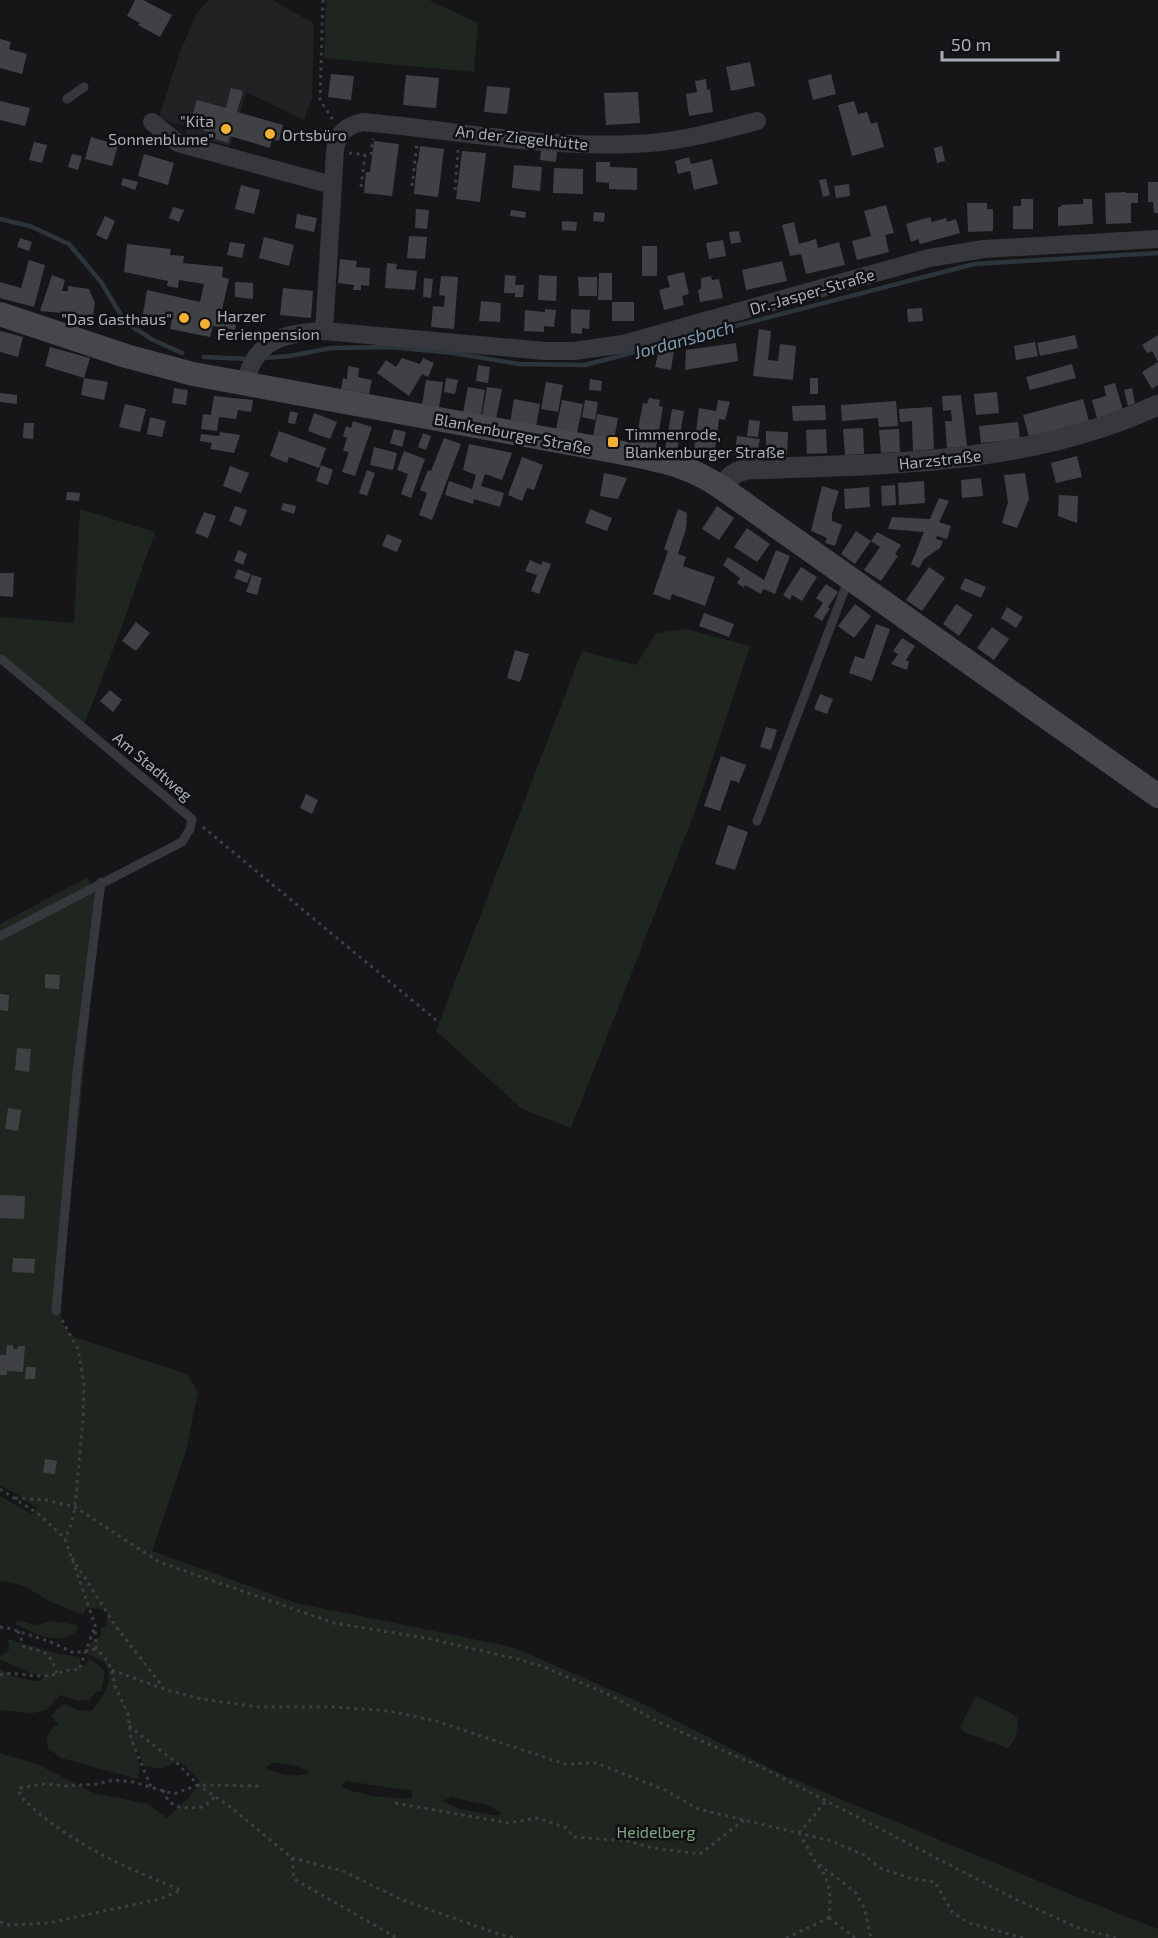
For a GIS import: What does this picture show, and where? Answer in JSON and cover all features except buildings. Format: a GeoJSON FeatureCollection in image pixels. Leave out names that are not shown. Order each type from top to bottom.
{"type":"FeatureCollection","features":[{"type":"Feature","properties":{"kind":"main road","name":"Blankenburger Straße"},"geometry":{"type":"LineString","coordinates":[[0,314],[126,356],[193,374],[246,377],[351,402],[658,460],[692,470],[722,488],[1158,796]]}},
{"type":"Feature","properties":{"kind":"street","name":"An der Ziegelhütte"},"geometry":{"type":"LineString","coordinates":[[342,131],[350,125],[363,122],[539,141],[634,144],[714,133],[758,121]]}},
{"type":"Feature","properties":{"kind":"street"},"geometry":{"type":"LineString","coordinates":[[152,122],[178,143],[333,185]]}},
{"type":"Feature","properties":{"kind":"street"},"geometry":{"type":"LineString","coordinates":[[324,331],[336,144],[342,131]]}},
{"type":"Feature","properties":{"kind":"street","name":"Dr.-Jasper-Straße"},"geometry":{"type":"LineString","coordinates":[[246,377],[262,351],[280,337],[294,332],[324,331],[545,351],[574,351],[623,344],[929,258],[984,249],[1158,239]]}},
{"type":"Feature","properties":{"kind":"street","name":"Harzstraße"},"geometry":{"type":"LineString","coordinates":[[722,488],[729,477],[736,472],[747,470],[906,463],[1010,451],[1084,433],[1158,405]]}},
{"type":"Feature","properties":{"kind":"lane"},"geometry":{"type":"LineString","coordinates":[[67,99],[84,87]]}},
{"type":"Feature","properties":{"kind":"lane"},"geometry":{"type":"LineString","coordinates":[[757,821],[844,591],[851,579]]}},
{"type":"Feature","properties":{"kind":"lane","name":"Am Stadtweg"},"geometry":{"type":"LineString","coordinates":[[0,658],[192,819],[190,829],[182,842],[0,936]]}},
{"type":"Feature","properties":{"kind":"lane"},"geometry":{"type":"LineString","coordinates":[[56,1311],[77,1073],[101,882]]}},
{"type":"Feature","properties":{"kind":"path"},"geometry":{"type":"LineString","coordinates":[[323,0],[320,100],[327,114],[342,131]]}},
{"type":"Feature","properties":{"kind":"path"},"geometry":{"type":"LineString","coordinates":[[361,188],[365,155],[371,154],[373,139]]}},
{"type":"Feature","properties":{"kind":"path"},"geometry":{"type":"LineString","coordinates":[[412,186],[417,143],[426,144]]}},
{"type":"Feature","properties":{"kind":"path"},"geometry":{"type":"LineString","coordinates":[[454,190],[458,149],[456,146]]}},
{"type":"Feature","properties":{"kind":"path"},"geometry":{"type":"LineString","coordinates":[[192,819],[436,1020]]}},
{"type":"Feature","properties":{"kind":"path"},"geometry":{"type":"LineString","coordinates":[[56,1311],[78,1349],[84,1384],[75,1507],[65,1539]]}},
{"type":"Feature","properties":{"kind":"path"},"geometry":{"type":"LineString","coordinates":[[0,1490],[40,1515],[65,1539],[95,1625],[96,1649],[104,1656],[112,1670],[115,1686],[128,1714],[131,1739],[151,1787]]}},
{"type":"Feature","properties":{"kind":"path"},"geometry":{"type":"LineString","coordinates":[[15,1498],[46,1500],[75,1507],[159,1562],[292,1610],[334,1623],[426,1638],[517,1659],[544,1668],[612,1696],[658,1722],[761,1767],[1019,1901],[1079,1928],[1116,1938]]}},
{"type":"Feature","properties":{"kind":"path"},"geometry":{"type":"LineString","coordinates":[[69,1554],[117,1628],[164,1689]]}},
{"type":"Feature","properties":{"kind":"path"},"geometry":{"type":"LineString","coordinates":[[0,1673],[45,1676],[72,1669],[79,1670],[95,1625]]}},
{"type":"Feature","properties":{"kind":"path"},"geometry":{"type":"LineString","coordinates":[[0,1627],[51,1642],[74,1653],[96,1649]]}},
{"type":"Feature","properties":{"kind":"path"},"geometry":{"type":"LineString","coordinates":[[18,1631],[24,1647],[43,1652],[51,1657],[57,1673]]}},
{"type":"Feature","properties":{"kind":"path"},"geometry":{"type":"LineString","coordinates":[[112,1670],[164,1689],[201,1699],[259,1707],[334,1707],[389,1711],[436,1721],[565,1764],[596,1763],[665,1790],[698,1809],[832,1841],[864,1855],[880,1868],[909,1878],[935,1882],[952,1912],[969,1923],[1024,1938]]}},
{"type":"Feature","properties":{"kind":"path"},"geometry":{"type":"LineString","coordinates":[[129,1726],[178,1764],[198,1785],[216,1796],[292,1858],[344,1871],[400,1899],[501,1935],[518,1938]]}},
{"type":"Feature","properties":{"kind":"path"},"geometry":{"type":"LineString","coordinates":[[0,1922],[9,1925],[48,1923],[160,1899],[181,1890],[128,1869],[81,1843],[34,1810],[20,1796],[19,1788],[44,1784],[65,1786],[90,1784],[113,1780],[133,1782],[174,1794],[198,1785],[263,1786]]}},
{"type":"Feature","properties":{"kind":"path"},"geometry":{"type":"LineString","coordinates":[[163,1790],[167,1801],[173,1806],[202,1807],[216,1796]]}},
{"type":"Feature","properties":{"kind":"path"},"geometry":{"type":"LineString","coordinates":[[799,1833],[826,1801]]}},
{"type":"Feature","properties":{"kind":"path"},"geometry":{"type":"LineString","coordinates":[[395,1803],[508,1823],[537,1818],[567,1828],[573,1837],[627,1841],[653,1848],[700,1854],[744,1820]]}},
{"type":"Feature","properties":{"kind":"path"},"geometry":{"type":"LineString","coordinates":[[799,1833],[815,1861],[825,1873],[829,1888],[829,1918]]}},
{"type":"Feature","properties":{"kind":"path"},"geometry":{"type":"LineString","coordinates":[[292,1858],[294,1879],[397,1938]]}},
{"type":"Feature","properties":{"kind":"path"},"geometry":{"type":"LineString","coordinates":[[815,1861],[855,1892],[864,1907],[871,1938]]}},
{"type":"Feature","properties":{"kind":"path"},"geometry":{"type":"LineString","coordinates":[[786,1938],[829,1918]]}},
{"type":"Feature","properties":{"kind":"path"},"geometry":{"type":"LineString","coordinates":[[829,1918],[855,1938]]}},
{"type":"Feature","properties":{"kind":"shaded area"},"geometry":{"type":"Polygon","coordinates":[[[209,0],[273,0],[314,24],[312,98],[304,120],[246,92],[230,146],[185,134],[187,127],[159,118],[178,58],[196,14],[209,0]]]}},
{"type":"Feature","properties":{"kind":"green space"},"geometry":{"type":"Polygon","coordinates":[[[326,0],[429,0],[478,23],[474,72],[324,58],[326,0]]]}},
{"type":"Feature","properties":{"kind":"green space"},"geometry":{"type":"Polygon","coordinates":[[[80,509],[155,532],[84,725],[0,652],[0,617],[74,623],[80,509]]]}},
{"type":"Feature","properties":{"kind":"green space"},"geometry":{"type":"Polygon","coordinates":[[[686,629],[750,646],[697,806],[571,1128],[522,1109],[436,1031],[582,651],[636,665],[656,633],[686,629]]]}},
{"type":"Feature","properties":{"kind":"green space","name":"Heidelberg"},"geometry":{"type":"Polygon","coordinates":[[[86,878],[102,893],[63,1275],[61,1322],[71,1336],[187,1374],[198,1392],[186,1451],[152,1551],[296,1603],[512,1647],[637,1701],[788,1777],[1158,1929],[1158,1938],[0,1938],[0,1753],[39,1765],[94,1793],[148,1804],[167,1818],[188,1799],[200,1781],[179,1761],[161,1769],[144,1766],[139,1752],[136,1752],[139,1764],[138,1779],[61,1758],[48,1748],[49,1734],[59,1724],[51,1717],[57,1709],[65,1704],[78,1710],[91,1711],[100,1701],[106,1688],[108,1669],[102,1661],[87,1653],[90,1644],[101,1636],[101,1629],[107,1624],[107,1612],[102,1609],[86,1608],[83,1615],[49,1601],[22,1585],[0,1581],[0,1496],[32,1514],[37,1508],[0,1486],[0,924],[86,878]],[[272,1763],[265,1768],[287,1775],[310,1773],[292,1765],[272,1763]],[[346,1781],[341,1787],[376,1796],[412,1798],[412,1791],[346,1781]],[[452,1797],[442,1801],[460,1809],[499,1816],[502,1813],[487,1805],[452,1797]]]}},
{"type":"Feature","properties":{"kind":"green space"},"geometry":{"type":"Polygon","coordinates":[[[18,1620],[35,1625],[54,1621],[77,1625],[77,1631],[61,1638],[46,1637],[15,1624],[18,1620]]]}},
{"type":"Feature","properties":{"kind":"green space"},"geometry":{"type":"Polygon","coordinates":[[[8,1639],[54,1653],[80,1657],[80,1664],[85,1666],[89,1659],[105,1672],[101,1691],[96,1692],[89,1700],[78,1701],[60,1695],[46,1710],[33,1713],[0,1710],[0,1668],[23,1679],[40,1681],[44,1676],[30,1673],[0,1659],[9,1650],[8,1639]]]}},
{"type":"Feature","properties":{"kind":"green space"},"geometry":{"type":"Polygon","coordinates":[[[976,1696],[1017,1717],[1016,1734],[1013,1742],[1007,1748],[962,1731],[961,1725],[976,1696]]]}},
{"type":"Feature","properties":{"kind":"waterway","name":"Jordansbach"},"geometry":{"type":"LineString","coordinates":[[0,219],[30,226],[69,244],[101,282],[125,322],[153,340],[182,353]]}},
{"type":"Feature","properties":{"kind":"waterway","name":"Jordansbach"},"geometry":{"type":"LineString","coordinates":[[264,358],[290,356],[331,348],[391,347],[453,353],[519,364],[585,365],[974,264],[1158,253]]}},
{"type":"Feature","properties":{"kind":"waterway","name":"Jordansbach"},"geometry":{"type":"LineString","coordinates":[[204,357],[249,359]]}},
{"type":"Feature","properties":{"kind":"place","name":"\"Kita Sonnenblume\""},"geometry":{"type":"Point","coordinates":[226,129]}},
{"type":"Feature","properties":{"kind":"place","name":"Ortsbüro"},"geometry":{"type":"Point","coordinates":[270,134]}},
{"type":"Feature","properties":{"kind":"place","name":"\"Das Gasthaus\""},"geometry":{"type":"Point","coordinates":[184,318]}},
{"type":"Feature","properties":{"kind":"place","name":"Harzer Ferienpension"},"geometry":{"type":"Point","coordinates":[205,324]}},
{"type":"Feature","properties":{"kind":"place","name":"Timmenrode, Blankenburger Straße"},"geometry":{"type":"Point","coordinates":[613,442]}}]}
